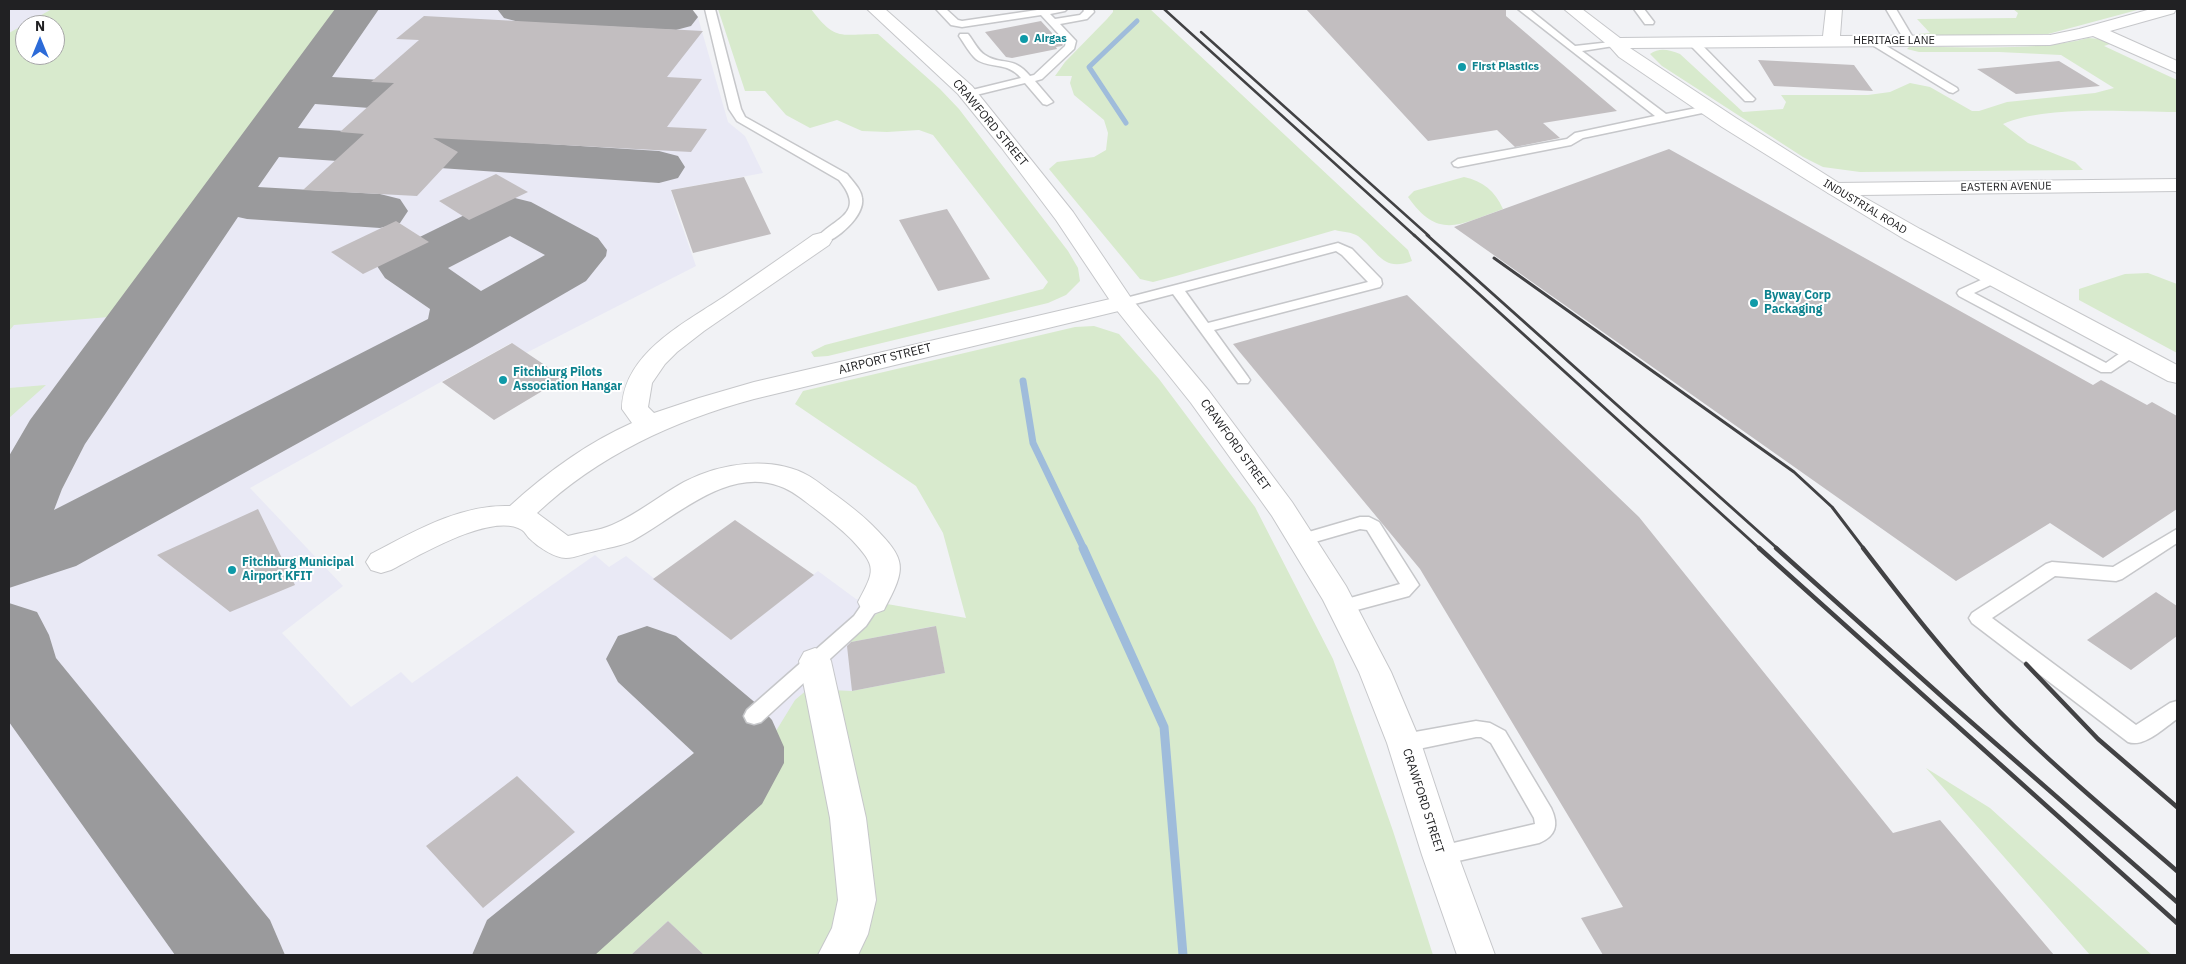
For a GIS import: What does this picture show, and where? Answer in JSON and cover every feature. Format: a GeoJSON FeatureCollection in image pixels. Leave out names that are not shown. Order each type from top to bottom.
{"type":"FeatureCollection","features":[{"type":"Feature","properties":{"kind":"street","name":"CRAWFORD STREET"},"geometry":{"type":"LineString","coordinates":[[875,9],[968,94],[1065,216],[1123,303],[1200,397],[1282,509],[1342,607],[1375,672],[1404,743],[1440,856],[1476,955]]}},
{"type":"Feature","properties":{"kind":"street","name":"INDUSTRIAL ROAD"},"geometry":{"type":"LineString","coordinates":[[1572,9],[1616,43],[1625,53],[1767,149],[1912,234],[2177,375]]}},
{"type":"Feature","properties":{"kind":"street"},"geometry":{"type":"LineString","coordinates":[[1831,42],[1834,9]]}},
{"type":"Feature","properties":{"kind":"street","name":"HERITAGE LANE"},"geometry":{"type":"LineString","coordinates":[[1616,43],[2050,40],[2139,19],[2168,9]]}},
{"type":"Feature","properties":{"kind":"street"},"geometry":{"type":"LineString","coordinates":[[2094,30],[2177,68]]}},
{"type":"Feature","properties":{"kind":"street","name":"EASTERN AVENUE"},"geometry":{"type":"LineString","coordinates":[[1835,189],[2177,185]]}},
{"type":"Feature","properties":{"kind":"street"},"geometry":{"type":"LineString","coordinates":[[650,426],[635,409],[635,398],[639,383],[648,369],[669,347],[702,322],[821,240]]}},
{"type":"Feature","properties":{"kind":"street","name":"AIRPORT STREET"},"geometry":{"type":"LineString","coordinates":[[515,517],[535,498],[565,475],[609,447],[685,411],[744,394],[1123,303]]}},
{"type":"Feature","properties":{"kind":"street"},"geometry":{"type":"LineString","coordinates":[[381,562],[461,523],[490,516],[515,517],[531,522],[543,533],[565,547],[620,534],[696,488],[715,480],[741,474],[762,473],[783,476],[798,483],[852,522],[882,553],[885,565],[885,579],[873,602]]}},
{"type":"Feature","properties":{"kind":"street"},"geometry":{"type":"LineString","coordinates":[[815,661],[848,818],[857,900],[849,934],[837,955]]}},
{"type":"Feature","properties":{"kind":"lane"},"geometry":{"type":"LineString","coordinates":[[710,9],[735,108],[742,119],[752,127],[843,177],[853,187],[857,197],[853,215],[845,224],[821,240]]}},
{"type":"Feature","properties":{"kind":"lane"},"geometry":{"type":"LineString","coordinates":[[941,9],[958,24],[1062,9]]}},
{"type":"Feature","properties":{"kind":"lane"},"geometry":{"type":"LineString","coordinates":[[1052,22],[1083,16],[1089,12],[1088,9]]}},
{"type":"Feature","properties":{"kind":"lane"},"geometry":{"type":"LineString","coordinates":[[1523,9],[1664,118]]}},
{"type":"Feature","properties":{"kind":"lane"},"geometry":{"type":"LineString","coordinates":[[1639,9],[1649,22]]}},
{"type":"Feature","properties":{"kind":"lane"},"geometry":{"type":"LineString","coordinates":[[1891,9],[1910,41]]}},
{"type":"Feature","properties":{"kind":"lane"},"geometry":{"type":"LineString","coordinates":[[968,94],[1029,80],[1042,75],[1071,44],[1043,12]]}},
{"type":"Feature","properties":{"kind":"lane"},"geometry":{"type":"LineString","coordinates":[[964,36],[980,56],[990,61],[1016,67],[1047,102]]}},
{"type":"Feature","properties":{"kind":"lane"},"geometry":{"type":"LineString","coordinates":[[1873,41],[1953,90]]}},
{"type":"Feature","properties":{"kind":"lane"},"geometry":{"type":"LineString","coordinates":[[1573,49],[1616,43]]}},
{"type":"Feature","properties":{"kind":"lane"},"geometry":{"type":"LineString","coordinates":[[1694,43],[1749,99]]}},
{"type":"Feature","properties":{"kind":"lane"},"geometry":{"type":"LineString","coordinates":[[1458,163],[1571,142],[1580,136],[1707,109]]}},
{"type":"Feature","properties":{"kind":"lane"},"geometry":{"type":"LineString","coordinates":[[1123,303],[1338,247],[1347,252],[1376,282],[1375,284],[1206,328]]}},
{"type":"Feature","properties":{"kind":"lane"},"geometry":{"type":"LineString","coordinates":[[1994,278],[1964,294],[2106,369],[2134,352]]}},
{"type":"Feature","properties":{"kind":"lane"},"geometry":{"type":"LineString","coordinates":[[1176,289],[1243,380]]}},
{"type":"Feature","properties":{"kind":"lane"},"geometry":{"type":"LineString","coordinates":[[1301,540],[1360,523],[1369,523],[1373,526],[1410,585],[1403,591],[1342,607]]}},
{"type":"Feature","properties":{"kind":"lane"},"geometry":{"type":"LineString","coordinates":[[2177,535],[2116,574],[2052,569],[1978,618],[2135,736],[2177,709]]}},
{"type":"Feature","properties":{"kind":"lane"},"geometry":{"type":"LineString","coordinates":[[754,716],[860,620],[873,602]]}},
{"type":"Feature","properties":{"kind":"lane"},"geometry":{"type":"LineString","coordinates":[[1404,743],[1476,729],[1489,732],[1498,737],[1544,815],[1545,829],[1539,833],[1440,856]]}},
{"type":"Feature","properties":{"kind":"shaded area"},"geometry":{"type":"Polygon","coordinates":[[[9,9],[680,9],[697,14],[728,122],[745,136],[763,173],[671,190],[696,266],[526,353],[511,343],[250,488],[343,586],[282,633],[351,707],[401,672],[412,683],[595,555],[609,567],[626,556],[731,640],[818,571],[856,599],[966,618],[1038,955],[9,955],[9,9]]]}},
{"type":"Feature","properties":{"kind":"green space"},"geometry":{"type":"Polygon","coordinates":[[[52,9],[336,9],[109,317],[14,325],[9,331],[9,33],[15,30],[15,65],[65,65],[65,15],[41,15],[52,9]]]}},
{"type":"Feature","properties":{"kind":"green space"},"geometry":{"type":"Polygon","coordinates":[[[718,9],[811,9],[827,27],[840,34],[878,34],[940,89],[959,109],[1068,251],[1078,268],[1080,281],[1066,295],[1048,303],[828,356],[814,357],[811,352],[825,345],[1043,289],[1048,282],[933,135],[919,130],[862,131],[837,120],[810,128],[786,115],[765,91],[745,91],[718,9]]]}},
{"type":"Feature","properties":{"kind":"green space"},"geometry":{"type":"Polygon","coordinates":[[[1113,9],[1150,9],[1408,250],[1412,261],[1402,264],[1387,262],[1358,236],[1335,230],[1153,282],[1140,279],[1049,169],[1057,162],[1094,157],[1106,150],[1108,133],[1104,120],[1074,95],[1070,83],[1072,76],[1055,76],[1065,62],[1107,19],[1113,12],[1113,9]]]}},
{"type":"Feature","properties":{"kind":"green space"},"geometry":{"type":"Polygon","coordinates":[[[2013,9],[2141,9],[2048,34],[1923,36],[1918,34],[1930,33],[1917,19],[2016,18],[2018,13],[2013,9]]]}},
{"type":"Feature","properties":{"kind":"green space"},"geometry":{"type":"Polygon","coordinates":[[[2088,38],[2101,39],[2113,43],[2104,46],[2177,80],[2177,112],[2064,112],[2021,118],[2003,124],[2028,143],[2075,162],[2083,170],[1860,172],[1823,167],[1803,157],[1662,66],[1650,54],[1661,50],[1668,50],[1680,54],[1743,112],[1783,109],[1786,102],[1781,95],[1868,95],[1890,92],[1910,83],[1930,87],[1972,111],[1979,111],[2007,102],[2095,93],[2114,88],[2061,55],[1999,52],[1919,52],[1907,49],[1909,47],[2023,47],[2088,38]]]}},
{"type":"Feature","properties":{"kind":"green space"},"geometry":{"type":"Polygon","coordinates":[[[1464,177],[1477,181],[1488,188],[1503,209],[1462,223],[1440,224],[1430,220],[1419,211],[1408,197],[1414,191],[1464,177]]]}},
{"type":"Feature","properties":{"kind":"green space"},"geometry":{"type":"Polygon","coordinates":[[[2148,273],[2177,284],[2177,353],[2079,300],[2079,289],[2125,274],[2148,273]]]}},
{"type":"Feature","properties":{"kind":"green space"},"geometry":{"type":"Polygon","coordinates":[[[1094,326],[1119,334],[1159,379],[1255,507],[1333,659],[1393,831],[1433,955],[704,955],[668,921],[631,955],[562,955],[558,950],[732,799],[744,783],[795,700],[808,689],[852,691],[945,673],[935,626],[846,643],[887,604],[966,618],[943,533],[916,486],[795,404],[803,391],[1075,327],[1094,326]]]}},
{"type":"Feature","properties":{"kind":"green space"},"geometry":{"type":"Polygon","coordinates":[[[46,385],[9,418],[9,388],[46,385]]]}},
{"type":"Feature","properties":{"kind":"green space"},"geometry":{"type":"Polygon","coordinates":[[[1926,768],[1990,808],[2152,955],[2090,955],[1926,768]]]}},
{"type":"Feature","properties":{"kind":"building","name":"First Plastics"},"geometry":{"type":"Polygon","coordinates":[[[1306,9],[1506,9],[1506,16],[1617,111],[1543,123],[1560,138],[1515,147],[1497,130],[1428,141],[1306,9]]]}},
{"type":"Feature","properties":{"kind":"building"},"geometry":{"type":"Polygon","coordinates":[[[424,16],[703,31],[667,77],[702,79],[667,127],[707,129],[691,152],[433,138],[458,152],[417,196],[303,190],[364,134],[340,132],[394,83],[371,82],[419,40],[396,39],[424,16]]]}},
{"type":"Feature","properties":{"kind":"building","name":"Airgas"},"geometry":{"type":"Polygon","coordinates":[[[1041,21],[1062,46],[1056,47],[1057,49],[1012,58],[1006,57],[985,32],[1041,21]]]}},
{"type":"Feature","properties":{"kind":"building"},"geometry":{"type":"Polygon","coordinates":[[[1758,60],[1854,65],[1873,91],[1774,86],[1758,60]]]}},
{"type":"Feature","properties":{"kind":"building"},"geometry":{"type":"Polygon","coordinates":[[[2059,61],[2100,86],[2016,94],[1977,69],[2059,61]]]}},
{"type":"Feature","properties":{"kind":"building","name":"Byway Corp Packaging"},"geometry":{"type":"Polygon","coordinates":[[[1669,149],[2093,385],[2101,380],[2147,405],[2152,402],[2177,416],[2177,509],[2103,558],[2050,523],[1956,581],[1454,227],[1669,149]]]}},
{"type":"Feature","properties":{"kind":"building"},"geometry":{"type":"Polygon","coordinates":[[[496,174],[528,192],[469,220],[439,201],[496,174]]]}},
{"type":"Feature","properties":{"kind":"building"},"geometry":{"type":"Polygon","coordinates":[[[744,177],[771,234],[693,253],[671,190],[744,177]]]}},
{"type":"Feature","properties":{"kind":"building"},"geometry":{"type":"Polygon","coordinates":[[[947,209],[990,279],[938,291],[899,220],[947,209]]]}},
{"type":"Feature","properties":{"kind":"building"},"geometry":{"type":"Polygon","coordinates":[[[396,221],[429,242],[363,274],[331,252],[396,221]]]}},
{"type":"Feature","properties":{"kind":"building"},"geometry":{"type":"Polygon","coordinates":[[[1407,295],[1639,517],[1893,833],[1940,820],[2054,955],[1603,955],[1581,918],[1623,907],[1420,569],[1233,344],[1407,295]]]}},
{"type":"Feature","properties":{"kind":"building","name":"Fitchburg Pilots Association Hangar"},"geometry":{"type":"Polygon","coordinates":[[[512,343],[564,378],[494,420],[442,382],[512,343]]]}},
{"type":"Feature","properties":{"kind":"building","name":"Fitchburg Municipal Airport KFIT"},"geometry":{"type":"Polygon","coordinates":[[[258,509],[295,585],[230,612],[157,555],[258,509]]]}},
{"type":"Feature","properties":{"kind":"building"},"geometry":{"type":"Polygon","coordinates":[[[735,520],[814,575],[731,640],[653,579],[735,520]]]}},
{"type":"Feature","properties":{"kind":"building"},"geometry":{"type":"Polygon","coordinates":[[[2156,592],[2177,606],[2177,636],[2131,670],[2087,640],[2156,592]]]}},
{"type":"Feature","properties":{"kind":"building"},"geometry":{"type":"Polygon","coordinates":[[[936,626],[945,673],[852,691],[847,646],[851,642],[936,626]]]}},
{"type":"Feature","properties":{"kind":"building"},"geometry":{"type":"Polygon","coordinates":[[[517,776],[575,832],[483,908],[426,846],[517,776]]]}},
{"type":"Feature","properties":{"kind":"building"},"geometry":{"type":"Polygon","coordinates":[[[668,921],[704,955],[631,955],[668,921]]]}},
{"type":"Feature","properties":{"kind":"waterway"},"geometry":{"type":"LineString","coordinates":[[1126,123],[1089,67],[1137,21]]}},
{"type":"Feature","properties":{"kind":"waterway"},"geometry":{"type":"LineString","coordinates":[[1023,381],[1033,443],[1084,549]]}},
{"type":"Feature","properties":{"kind":"waterway"},"geometry":{"type":"LineString","coordinates":[[1083,548],[1164,727],[1183,955]]}},
{"type":"Feature","properties":{"kind":"taxiway"},"geometry":{"type":"LineString","coordinates":[[9,533],[26,489],[54,437],[357,9]]}},
{"type":"Feature","properties":{"kind":"taxiway"},"geometry":{"type":"LineString","coordinates":[[519,9],[676,17]]}},
{"type":"Feature","properties":{"kind":"taxiway"},"geometry":{"type":"LineString","coordinates":[[304,84],[307,87],[322,91],[479,101]]}},
{"type":"Feature","properties":{"kind":"taxiway"},"geometry":{"type":"LineString","coordinates":[[270,133],[277,141],[285,143],[659,167]]}},
{"type":"Feature","properties":{"kind":"taxiway"},"geometry":{"type":"LineString","coordinates":[[228,192],[231,198],[247,203],[380,211]]}},
{"type":"Feature","properties":{"kind":"taxiway"},"geometry":{"type":"LineString","coordinates":[[511,214],[578,250],[577,256],[565,269],[450,333],[461,314],[458,301],[406,266],[511,214]]}},
{"type":"Feature","properties":{"kind":"taxiway"},"geometry":{"type":"LineString","coordinates":[[9,560],[49,546],[450,333]]}},
{"type":"Feature","properties":{"kind":"taxiway"},"geometry":{"type":"LineString","coordinates":[[9,635],[19,672],[235,955]]}},
{"type":"Feature","properties":{"kind":"taxiway"},"geometry":{"type":"LineString","coordinates":[[522,955],[731,776],[740,763],[741,747],[728,731],[647,659]]}},
{"type":"Feature","properties":{"kind":"railway"},"geometry":{"type":"LineString","coordinates":[[1164,9],[1415,236]]}},
{"type":"Feature","properties":{"kind":"railway"},"geometry":{"type":"LineString","coordinates":[[1201,32],[1429,236]]}},
{"type":"Feature","properties":{"kind":"railway"},"geometry":{"type":"LineString","coordinates":[[1414,235],[1760,549]]}},
{"type":"Feature","properties":{"kind":"railway"},"geometry":{"type":"LineString","coordinates":[[1427,235],[1778,549]]}},
{"type":"Feature","properties":{"kind":"railway"},"geometry":{"type":"LineString","coordinates":[[1494,258],[1794,472],[1832,507],[1864,549]]}},
{"type":"Feature","properties":{"kind":"railway"},"geometry":{"type":"LineString","coordinates":[[1759,548],[2177,923]]}},
{"type":"Feature","properties":{"kind":"railway"},"geometry":{"type":"LineString","coordinates":[[1776,548],[1947,701],[2177,902]]}},
{"type":"Feature","properties":{"kind":"railway"},"geometry":{"type":"LineString","coordinates":[[1863,548],[1945,652],[1999,711],[2064,773],[2177,871]]}},
{"type":"Feature","properties":{"kind":"railway"},"geometry":{"type":"LineString","coordinates":[[2026,664],[2098,739],[2177,807]]}},
{"type":"Feature","properties":{"kind":"place","name":"Airgas"},"geometry":{"type":"Point","coordinates":[1024,39]}},
{"type":"Feature","properties":{"kind":"place","name":"First Plastics"},"geometry":{"type":"Point","coordinates":[1462,67]}},
{"type":"Feature","properties":{"kind":"place","name":"Byway Corp Packaging"},"geometry":{"type":"Point","coordinates":[1754,303]}},
{"type":"Feature","properties":{"kind":"place","name":"Fitchburg Pilots Association Hangar"},"geometry":{"type":"Point","coordinates":[503,380]}},
{"type":"Feature","properties":{"kind":"place","name":"Fitchburg Municipal Airport KFIT"},"geometry":{"type":"Point","coordinates":[232,570]}}]}
